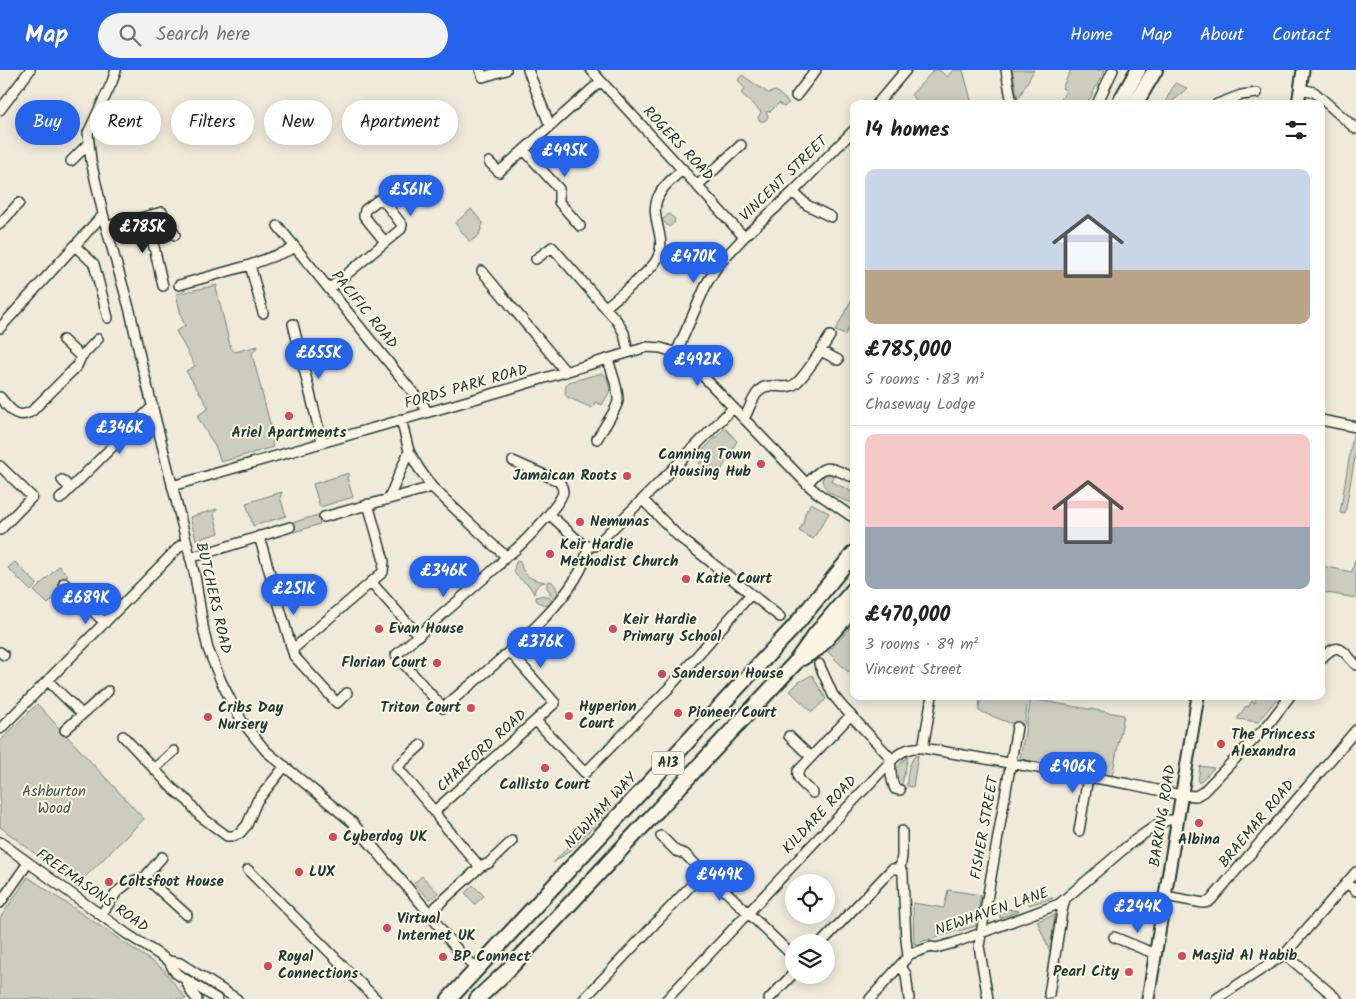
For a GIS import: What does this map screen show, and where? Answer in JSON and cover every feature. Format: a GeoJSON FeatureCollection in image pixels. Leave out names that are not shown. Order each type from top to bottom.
{"type":"FeatureCollection","features":[{"type":"Feature","properties":{"kind":"highway"},"geometry":{"type":"LineString","coordinates":[[1112,100],[1128,70]]}},
{"type":"Feature","properties":{"kind":"highway"},"geometry":{"type":"LineString","coordinates":[[1121,100],[1138,70]]}},
{"type":"Feature","properties":{"kind":"highway"},"geometry":{"type":"LineString","coordinates":[[1131,100],[1146,70]]}},
{"type":"Feature","properties":{"kind":"highway"},"geometry":{"type":"LineString","coordinates":[[1137,100],[1155,70]]}},
{"type":"Feature","properties":{"kind":"highway","name":"NEWHAM WAY"},"geometry":{"type":"LineString","coordinates":[[449,999],[777,646],[850,558]]}},
{"type":"Feature","properties":{"kind":"highway","name":"A13"},"geometry":{"type":"LineString","coordinates":[[477,999],[505,973],[795,663],[814,636],[850,594]]}},
{"type":"Feature","properties":{"kind":"highway","name":"A13"},"geometry":{"type":"LineString","coordinates":[[795,663],[818,648],[850,612]]}},
{"type":"Feature","properties":{"kind":"highway"},"geometry":{"type":"LineString","coordinates":[[489,999],[505,973]]}},
{"type":"Feature","properties":{"kind":"main road"},"geometry":{"type":"LineString","coordinates":[[1299,100],[1303,70]]}},
{"type":"Feature","properties":{"kind":"main road","name":"BARKING ROAD"},"geometry":{"type":"LineString","coordinates":[[1148,999],[1197,700]]}},
{"type":"Feature","properties":{"kind":"street"},"geometry":{"type":"LineString","coordinates":[[0,110],[30,70]]}},
{"type":"Feature","properties":{"kind":"street","name":"BUTCHERS ROAD"},"geometry":{"type":"LineString","coordinates":[[116,70],[88,133],[88,144],[106,227],[130,311],[195,576],[208,649],[220,681],[244,723],[266,751],[352,822],[465,958],[477,968]]}},
{"type":"Feature","properties":{"kind":"street"},"geometry":{"type":"LineString","coordinates":[[480,70],[483,78],[506,70]]}},
{"type":"Feature","properties":{"kind":"street"},"geometry":{"type":"LineString","coordinates":[[528,70],[550,126]]}},
{"type":"Feature","properties":{"kind":"street","name":"ROGERS ROAD"},"geometry":{"type":"LineString","coordinates":[[591,70],[744,237]]}},
{"type":"Feature","properties":{"kind":"street"},"geometry":{"type":"LineString","coordinates":[[796,96],[816,70]]}},
{"type":"Feature","properties":{"kind":"street"},"geometry":{"type":"LineString","coordinates":[[880,100],[906,70]]}},
{"type":"Feature","properties":{"kind":"street"},"geometry":{"type":"LineString","coordinates":[[1006,70],[1011,100]]}},
{"type":"Feature","properties":{"kind":"street"},"geometry":{"type":"LineString","coordinates":[[1099,100],[1113,70]]}},
{"type":"Feature","properties":{"kind":"street"},"geometry":{"type":"LineString","coordinates":[[489,162],[499,172],[601,81]]}},
{"type":"Feature","properties":{"kind":"street"},"geometry":{"type":"LineString","coordinates":[[1301,89],[1314,92],[1323,100]]}},
{"type":"Feature","properties":{"kind":"street"},"geometry":{"type":"LineString","coordinates":[[1228,100],[1241,95],[1257,93]]}},
{"type":"Feature","properties":{"kind":"street"},"geometry":{"type":"LineString","coordinates":[[1325,102],[1356,129]]}},
{"type":"Feature","properties":{"kind":"street","name":"VINCENT STREET"},"geometry":{"type":"LineString","coordinates":[[676,353],[707,284],[718,265],[744,237],[793,192],[850,134]]}},
{"type":"Feature","properties":{"kind":"street","name":"BUTCHERS ROAD"},"geometry":{"type":"LineString","coordinates":[[72,161],[88,144]]}},
{"type":"Feature","properties":{"kind":"street"},"geometry":{"type":"LineString","coordinates":[[698,185],[741,145]]}},
{"type":"Feature","properties":{"kind":"street"},"geometry":{"type":"LineString","coordinates":[[524,150],[559,189],[559,202],[580,226]]}},
{"type":"Feature","properties":{"kind":"street"},"geometry":{"type":"LineString","coordinates":[[606,307],[651,268],[657,259],[661,249],[661,240],[654,212],[656,201],[664,187],[683,169]]}},
{"type":"Feature","properties":{"kind":"street"},"geometry":{"type":"LineString","coordinates":[[793,192],[807,205],[830,217]]}},
{"type":"Feature","properties":{"kind":"street"},"geometry":{"type":"LineString","coordinates":[[329,289],[401,229],[402,225],[384,201],[378,200],[365,210],[364,216],[385,242]]}},
{"type":"Feature","properties":{"kind":"street"},"geometry":{"type":"LineString","coordinates":[[0,224],[19,203]]}},
{"type":"Feature","properties":{"kind":"street"},"geometry":{"type":"LineString","coordinates":[[164,286],[144,217],[162,212],[175,235]]}},
{"type":"Feature","properties":{"kind":"street"},"geometry":{"type":"LineString","coordinates":[[0,328],[99,219],[104,217]]}},
{"type":"Feature","properties":{"kind":"street"},"geometry":{"type":"LineString","coordinates":[[106,227],[118,224]]}},
{"type":"Feature","properties":{"kind":"street","name":"PACIFIC ROAD"},"geometry":{"type":"LineString","coordinates":[[278,226],[425,407],[427,412]]}},
{"type":"Feature","properties":{"kind":"street"},"geometry":{"type":"LineString","coordinates":[[75,246],[94,264],[108,318]]}},
{"type":"Feature","properties":{"kind":"street"},"geometry":{"type":"LineString","coordinates":[[179,285],[250,265],[295,247]]}},
{"type":"Feature","properties":{"kind":"street"},"geometry":{"type":"LineString","coordinates":[[536,259],[552,247],[618,321],[624,333],[628,352]]}},
{"type":"Feature","properties":{"kind":"street"},"geometry":{"type":"LineString","coordinates":[[250,265],[263,313]]}},
{"type":"Feature","properties":{"kind":"street"},"geometry":{"type":"LineString","coordinates":[[482,271],[566,372]]}},
{"type":"Feature","properties":{"kind":"street"},"geometry":{"type":"LineString","coordinates":[[292,324],[322,442]]}},
{"type":"Feature","properties":{"kind":"street"},"geometry":{"type":"LineString","coordinates":[[744,419],[760,390],[764,387],[783,388],[794,385],[802,377],[830,336]]}},
{"type":"Feature","properties":{"kind":"street"},"geometry":{"type":"LineString","coordinates":[[0,397],[14,412],[22,416],[32,412],[76,366],[81,357],[98,339]]}},
{"type":"Feature","properties":{"kind":"street"},"geometry":{"type":"LineString","coordinates":[[62,340],[81,357]]}},
{"type":"Feature","properties":{"kind":"street","name":"FORDS PARK ROAD"},"geometry":{"type":"LineString","coordinates":[[172,486],[647,347],[661,348],[676,353],[699,372],[807,484],[850,516]]}},
{"type":"Feature","properties":{"kind":"street"},"geometry":{"type":"LineString","coordinates":[[821,351],[838,360]]}},
{"type":"Feature","properties":{"kind":"street"},"geometry":{"type":"LineString","coordinates":[[597,438],[618,401],[608,359]]}},
{"type":"Feature","properties":{"kind":"street"},"geometry":{"type":"LineString","coordinates":[[60,499],[153,406]]}},
{"type":"Feature","properties":{"kind":"street"},"geometry":{"type":"LineString","coordinates":[[550,514],[582,544],[595,546],[733,408]]}},
{"type":"Feature","properties":{"kind":"street"},"geometry":{"type":"LineString","coordinates":[[402,419],[409,451],[432,487],[506,556]]}},
{"type":"Feature","properties":{"kind":"street"},"geometry":{"type":"LineString","coordinates":[[1325,421],[1356,427]]}},
{"type":"Feature","properties":{"kind":"street"},"geometry":{"type":"LineString","coordinates":[[389,498],[409,451]]}},
{"type":"Feature","properties":{"kind":"street"},"geometry":{"type":"LineString","coordinates":[[513,461],[558,481],[562,488],[562,495],[550,514],[515,551],[506,556],[499,565],[396,655],[443,708],[509,651],[562,599],[576,578],[588,554],[588,546]]}},
{"type":"Feature","properties":{"kind":"street"},"geometry":{"type":"LineString","coordinates":[[0,466],[32,497],[0,530]]}},
{"type":"Feature","properties":{"kind":"street"},"geometry":{"type":"LineString","coordinates":[[807,484],[821,470],[826,468],[832,468],[850,476]]}},
{"type":"Feature","properties":{"kind":"street"},"geometry":{"type":"LineString","coordinates":[[62,480],[70,488]]}},
{"type":"Feature","properties":{"kind":"street"},"geometry":{"type":"LineString","coordinates":[[324,517],[432,487]]}},
{"type":"Feature","properties":{"kind":"street"},"geometry":{"type":"LineString","coordinates":[[643,500],[678,536],[780,617]]}},
{"type":"Feature","properties":{"kind":"street"},"geometry":{"type":"LineString","coordinates":[[292,650],[383,572],[384,561],[368,504]]}},
{"type":"Feature","properties":{"kind":"street"},"geometry":{"type":"LineString","coordinates":[[190,558],[290,527]]}},
{"type":"Feature","properties":{"kind":"street"},"geometry":{"type":"LineString","coordinates":[[259,536],[294,656],[337,703],[347,693]]}},
{"type":"Feature","properties":{"kind":"street"},"geometry":{"type":"LineString","coordinates":[[0,729],[181,545],[187,543]]}},
{"type":"Feature","properties":{"kind":"street"},"geometry":{"type":"LineString","coordinates":[[64,583],[105,623]]}},
{"type":"Feature","properties":{"kind":"street"},"geometry":{"type":"LineString","coordinates":[[372,583],[419,636]]}},
{"type":"Feature","properties":{"kind":"street"},"geometry":{"type":"LineString","coordinates":[[536,721],[585,773],[668,690],[750,594]]}},
{"type":"Feature","properties":{"kind":"street"},"geometry":{"type":"LineString","coordinates":[[1325,654],[1334,648],[1342,650],[1356,665]]}},
{"type":"Feature","properties":{"kind":"street","name":"CHARFORD ROAD"},"geometry":{"type":"LineString","coordinates":[[480,866],[435,812],[555,703],[509,651]]}},
{"type":"Feature","properties":{"kind":"street"},"geometry":{"type":"LineString","coordinates":[[819,664],[833,695],[887,754],[891,761],[890,772],[895,789],[900,790]]}},
{"type":"Feature","properties":{"kind":"street"},"geometry":{"type":"LineString","coordinates":[[48,681],[82,714]]}},
{"type":"Feature","properties":{"kind":"street"},"geometry":{"type":"LineString","coordinates":[[66,730],[108,691]]}},
{"type":"Feature","properties":{"kind":"street"},"geometry":{"type":"LineString","coordinates":[[931,700],[923,748],[1129,784],[1181,795],[1196,796],[1203,792],[1267,726],[1287,700]]}},
{"type":"Feature","properties":{"kind":"street"},"geometry":{"type":"LineString","coordinates":[[813,793],[797,776],[798,771],[851,715]]}},
{"type":"Feature","properties":{"kind":"street","name":"FISHER STREET"},"geometry":{"type":"LineString","coordinates":[[988,999],[979,946],[1017,728]]}},
{"type":"Feature","properties":{"kind":"street","name":"BRAEMAR ROAD"},"geometry":{"type":"LineString","coordinates":[[1165,896],[1202,903],[1208,902],[1356,730]]}},
{"type":"Feature","properties":{"kind":"street"},"geometry":{"type":"LineString","coordinates":[[123,736],[173,789],[188,801],[202,818],[227,836],[240,833],[247,825],[257,801],[285,766]]}},
{"type":"Feature","properties":{"kind":"street"},"geometry":{"type":"LineString","coordinates":[[789,736],[812,757]]}},
{"type":"Feature","properties":{"kind":"street"},"geometry":{"type":"LineString","coordinates":[[421,745],[397,767],[435,812]]}},
{"type":"Feature","properties":{"kind":"street","name":"KILDARE ROAD"},"geometry":{"type":"LineString","coordinates":[[667,999],[898,754],[910,748],[923,748]]}},
{"type":"Feature","properties":{"kind":"street"},"geometry":{"type":"LineString","coordinates":[[154,769],[174,751]]}},
{"type":"Feature","properties":{"kind":"street"},"geometry":{"type":"LineString","coordinates":[[1079,831],[1088,777]]}},
{"type":"Feature","properties":{"kind":"street","name":"NEWHAVEN LANE"},"geometry":{"type":"LineString","coordinates":[[908,956],[913,952],[954,943],[1059,904],[1131,843],[1158,824],[1168,820],[1177,820]]}},
{"type":"Feature","properties":{"kind":"street"},"geometry":{"type":"LineString","coordinates":[[870,999],[908,956],[903,873],[900,869],[902,831]]}},
{"type":"Feature","properties":{"kind":"street"},"geometry":{"type":"LineString","coordinates":[[661,836],[678,852],[685,854],[715,881],[785,948]]}},
{"type":"Feature","properties":{"kind":"street"},"geometry":{"type":"LineString","coordinates":[[429,913],[480,866],[489,862],[512,841]]}},
{"type":"Feature","properties":{"kind":"street","name":"FREEMASONS ROAD"},"geometry":{"type":"LineString","coordinates":[[0,842],[101,915],[169,961],[180,963],[237,999]]}},
{"type":"Feature","properties":{"kind":"street"},"geometry":{"type":"LineString","coordinates":[[101,915],[116,892],[128,883],[145,877],[162,857]]}},
{"type":"Feature","properties":{"kind":"street"},"geometry":{"type":"LineString","coordinates":[[0,903],[28,863]]}},
{"type":"Feature","properties":{"kind":"street"},"geometry":{"type":"LineString","coordinates":[[830,934],[892,869],[900,869]]}},
{"type":"Feature","properties":{"kind":"street"},"geometry":{"type":"LineString","coordinates":[[248,870],[376,999]]}},
{"type":"Feature","properties":{"kind":"street"},"geometry":{"type":"LineString","coordinates":[[1216,999],[1285,954],[1356,872]]}},
{"type":"Feature","properties":{"kind":"street"},"geometry":{"type":"LineString","coordinates":[[584,999],[697,879],[705,874]]}},
{"type":"Feature","properties":{"kind":"street"},"geometry":{"type":"LineString","coordinates":[[145,877],[187,915]]}},
{"type":"Feature","properties":{"kind":"street"},"geometry":{"type":"LineString","coordinates":[[1347,883],[1356,891]]}},
{"type":"Feature","properties":{"kind":"street"},"geometry":{"type":"LineString","coordinates":[[1049,994],[1065,899]]}},
{"type":"Feature","properties":{"kind":"street"},"geometry":{"type":"LineString","coordinates":[[1114,936],[1148,951],[1156,952]]}},
{"type":"Feature","properties":{"kind":"street"},"geometry":{"type":"LineString","coordinates":[[1285,954],[1337,999]]}},
{"type":"Feature","properties":{"kind":"street","name":"FREEMASONS ROAD"},"geometry":{"type":"LineString","coordinates":[[169,961],[173,969],[186,981],[215,998]]}},
{"type":"Feature","properties":{"kind":"street"},"geometry":{"type":"LineString","coordinates":[[900,966],[906,974],[909,999]]}},
{"type":"Feature","properties":{"kind":"street","name":"FREEMASONS ROAD"},"geometry":{"type":"LineString","coordinates":[[186,981],[196,999]]}},
{"type":"Feature","properties":{"kind":"street","name":"FREEMASONS ROAD"},"geometry":{"type":"LineString","coordinates":[[208,981],[215,998]]}},
{"type":"Feature","properties":{"kind":"street"},"geometry":{"type":"LineString","coordinates":[[769,999],[785,982]]}},
{"type":"Feature","properties":{"kind":"green space"},"geometry":{"type":"Polygon","coordinates":[[[934,70],[939,70],[947,77],[953,70],[963,70],[971,100],[916,100],[911,95],[934,70]]]}},
{"type":"Feature","properties":{"kind":"green space"},"geometry":{"type":"Polygon","coordinates":[[[1012,70],[1034,70],[1018,99],[1012,70]]]}},
{"type":"Feature","properties":{"kind":"green space"},"geometry":{"type":"Polygon","coordinates":[[[1071,70],[1105,70],[1089,100],[1061,100],[1066,90],[1062,88],[1071,70]]]}},
{"type":"Feature","properties":{"kind":"green space"},"geometry":{"type":"Polygon","coordinates":[[[742,75],[768,93],[776,91],[789,103],[784,107],[779,103],[771,111],[766,112],[768,115],[767,119],[760,121],[758,118],[761,112],[741,93],[745,89],[738,80],[742,75]]]}},
{"type":"Feature","properties":{"kind":"green space"},"geometry":{"type":"Polygon","coordinates":[[[1175,83],[1187,88],[1174,100],[1166,100],[1175,83]]]}},
{"type":"Feature","properties":{"kind":"green space"},"geometry":{"type":"Polygon","coordinates":[[[471,209],[483,223],[479,235],[470,242],[455,223],[471,209]]]}},
{"type":"Feature","properties":{"kind":"green space"},"geometry":{"type":"Polygon","coordinates":[[[669,214],[675,219],[675,222],[669,227],[662,220],[669,214]]]}},
{"type":"Feature","properties":{"kind":"green space"},"geometry":{"type":"Polygon","coordinates":[[[217,285],[216,288],[231,349],[235,352],[258,346],[252,354],[274,439],[273,447],[221,462],[216,448],[197,416],[209,408],[186,371],[195,366],[176,331],[185,326],[176,294],[217,285]]]}},
{"type":"Feature","properties":{"kind":"green space"},"geometry":{"type":"Polygon","coordinates":[[[850,303],[850,326],[845,335],[835,331],[850,303]]]}},
{"type":"Feature","properties":{"kind":"green space"},"geometry":{"type":"Polygon","coordinates":[[[602,373],[607,377],[610,391],[602,405],[595,402],[592,408],[567,397],[565,394],[566,386],[569,382],[602,373]]]}},
{"type":"Feature","properties":{"kind":"green space"},"geometry":{"type":"Polygon","coordinates":[[[725,428],[737,441],[718,476],[699,463],[705,458],[700,453],[725,428]]]}},
{"type":"Feature","properties":{"kind":"green space"},"geometry":{"type":"Polygon","coordinates":[[[1353,435],[1356,436],[1356,451],[1345,514],[1340,513],[1353,435]]]}},
{"type":"Feature","properties":{"kind":"green space"},"geometry":{"type":"Polygon","coordinates":[[[349,473],[347,478],[353,497],[320,507],[313,484],[349,473]]]}},
{"type":"Feature","properties":{"kind":"green space"},"geometry":{"type":"Polygon","coordinates":[[[829,474],[833,476],[831,481],[850,491],[850,502],[839,498],[826,489],[822,480],[824,476],[829,474]]]}},
{"type":"Feature","properties":{"kind":"green space"},"geometry":{"type":"Polygon","coordinates":[[[282,492],[280,497],[286,516],[253,526],[246,503],[282,492]]]}},
{"type":"Feature","properties":{"kind":"green space"},"geometry":{"type":"Polygon","coordinates":[[[811,503],[829,513],[813,539],[799,531],[803,524],[805,513],[811,503]]]}},
{"type":"Feature","properties":{"kind":"green space"},"geometry":{"type":"Polygon","coordinates":[[[217,509],[214,514],[219,533],[196,540],[190,517],[217,509]]]}},
{"type":"Feature","properties":{"kind":"green space"},"geometry":{"type":"Polygon","coordinates":[[[318,515],[320,524],[292,531],[291,523],[318,515]]]}},
{"type":"Feature","properties":{"kind":"green space"},"geometry":{"type":"Polygon","coordinates":[[[1356,560],[1356,598],[1325,593],[1325,567],[1352,572],[1356,560]]]}},
{"type":"Feature","properties":{"kind":"green space"},"geometry":{"type":"Polygon","coordinates":[[[520,561],[523,570],[528,576],[545,582],[537,586],[534,594],[529,586],[515,573],[516,562],[520,561]]]}},
{"type":"Feature","properties":{"kind":"green space"},"geometry":{"type":"Polygon","coordinates":[[[15,562],[37,584],[31,591],[8,568],[15,562]]]}},
{"type":"Feature","properties":{"kind":"green space"},"geometry":{"type":"Polygon","coordinates":[[[59,566],[68,575],[58,585],[62,590],[48,604],[34,591],[59,566]]]}},
{"type":"Feature","properties":{"kind":"green space"},"geometry":{"type":"Polygon","coordinates":[[[551,581],[557,590],[558,597],[556,599],[550,595],[547,588],[547,582],[551,581]]]}},
{"type":"Feature","properties":{"kind":"green space"},"geometry":{"type":"Polygon","coordinates":[[[544,595],[549,597],[554,603],[548,606],[536,600],[536,597],[544,595]]]}},
{"type":"Feature","properties":{"kind":"green space"},"geometry":{"type":"Polygon","coordinates":[[[850,627],[850,670],[848,672],[828,652],[850,627]]]}},
{"type":"Feature","properties":{"kind":"green space"},"geometry":{"type":"Polygon","coordinates":[[[812,675],[826,699],[812,712],[790,691],[799,682],[812,675]]]}},
{"type":"Feature","properties":{"kind":"green space"},"geometry":{"type":"Polygon","coordinates":[[[980,700],[1028,700],[1024,725],[1010,723],[979,711],[980,700]]]}},
{"type":"Feature","properties":{"kind":"green space"},"geometry":{"type":"Polygon","coordinates":[[[1031,700],[1124,715],[1112,776],[1020,759],[1031,700]]]}},
{"type":"Feature","properties":{"kind":"green space"},"geometry":{"type":"Polygon","coordinates":[[[1255,700],[1276,700],[1258,722],[1237,719],[1246,706],[1248,707],[1252,701],[1255,703],[1255,700]]]}},
{"type":"Feature","properties":{"kind":"green space","name":"Ashburton Wood"},"geometry":{"type":"Polygon","coordinates":[[[37,704],[144,819],[77,885],[0,827],[0,741],[37,704]]]}},
{"type":"Feature","properties":{"kind":"green space"},"geometry":{"type":"Polygon","coordinates":[[[918,755],[913,787],[907,786],[909,766],[915,756],[918,755]]]}},
{"type":"Feature","properties":{"kind":"green space"},"geometry":{"type":"Polygon","coordinates":[[[907,757],[900,787],[897,786],[895,770],[907,757]]]}},
{"type":"Feature","properties":{"kind":"green space"},"geometry":{"type":"Polygon","coordinates":[[[1200,766],[1214,768],[1199,783],[1198,782],[1200,766]]]}},
{"type":"Feature","properties":{"kind":"green space"},"geometry":{"type":"Polygon","coordinates":[[[608,804],[609,810],[571,850],[553,863],[608,804]]]}},
{"type":"Feature","properties":{"kind":"green space"},"geometry":{"type":"Polygon","coordinates":[[[422,876],[438,893],[431,899],[414,883],[422,876]]]}},
{"type":"Feature","properties":{"kind":"green space"},"geometry":{"type":"Polygon","coordinates":[[[28,877],[163,969],[186,999],[0,999],[0,918],[28,877]]]}},
{"type":"Feature","properties":{"kind":"green space"},"geometry":{"type":"Polygon","coordinates":[[[473,885],[484,896],[475,904],[465,893],[473,885]]]}},
{"type":"Feature","properties":{"kind":"green space"},"geometry":{"type":"Polygon","coordinates":[[[948,890],[981,895],[976,926],[914,944],[913,903],[944,908],[948,890]]]}},
{"type":"Feature","properties":{"kind":"green space"},"geometry":{"type":"Polygon","coordinates":[[[1031,894],[1053,898],[1029,905],[1031,894]]]}},
{"type":"Feature","properties":{"kind":"green space"},"geometry":{"type":"Polygon","coordinates":[[[995,907],[1019,911],[1000,918],[1000,910],[994,909],[995,907]]]}},
{"type":"Feature","properties":{"kind":"green space"},"geometry":{"type":"Polygon","coordinates":[[[1055,915],[1050,952],[1037,921],[1055,915]]]}},
{"type":"Feature","properties":{"kind":"tunnel"},"geometry":{"type":"LineString","coordinates":[[118,223],[140,218]]}},
{"type":"Feature","properties":{"kind":"place","name":"Ariel Apartments"},"geometry":{"type":"Point","coordinates":[289,416]}},
{"type":"Feature","properties":{"kind":"place","name":"Canning Town Housing Hub"},"geometry":{"type":"Point","coordinates":[761,464]}},
{"type":"Feature","properties":{"kind":"place","name":"Jamaican Roots"},"geometry":{"type":"Point","coordinates":[627,476]}},
{"type":"Feature","properties":{"kind":"place","name":"Nemunas"},"geometry":{"type":"Point","coordinates":[580,522]}},
{"type":"Feature","properties":{"kind":"place","name":"Keir Hardie Methodist Church"},"geometry":{"type":"Point","coordinates":[550,554]}},
{"type":"Feature","properties":{"kind":"place","name":"Katie Court"},"geometry":{"type":"Point","coordinates":[686,579]}},
{"type":"Feature","properties":{"kind":"place","name":"Evan House"},"geometry":{"type":"Point","coordinates":[379,629]}},
{"type":"Feature","properties":{"kind":"place","name":"Keir Hardie Primary School"},"geometry":{"type":"Point","coordinates":[613,629]}},
{"type":"Feature","properties":{"kind":"place","name":"Florian Court"},"geometry":{"type":"Point","coordinates":[437,663]}},
{"type":"Feature","properties":{"kind":"place","name":"Sanderson House"},"geometry":{"type":"Point","coordinates":[662,674]}},
{"type":"Feature","properties":{"kind":"place","name":"Triton Court"},"geometry":{"type":"Point","coordinates":[471,708]}},
{"type":"Feature","properties":{"kind":"place","name":"Pioneer Court"},"geometry":{"type":"Point","coordinates":[678,713]}},
{"type":"Feature","properties":{"kind":"place","name":"Hyperion Court"},"geometry":{"type":"Point","coordinates":[569,716]}},
{"type":"Feature","properties":{"kind":"place","name":"Cribs Day Nursery"},"geometry":{"type":"Point","coordinates":[208,717]}},
{"type":"Feature","properties":{"kind":"place","name":"The Princess Alexandra"},"geometry":{"type":"Point","coordinates":[1221,744]}},
{"type":"Feature","properties":{"kind":"place","name":"Callisto Court"},"geometry":{"type":"Point","coordinates":[545,768]}},
{"type":"Feature","properties":{"kind":"place","name":"Albina"},"geometry":{"type":"Point","coordinates":[1199,823]}},
{"type":"Feature","properties":{"kind":"place","name":"Cyberdog UK"},"geometry":{"type":"Point","coordinates":[333,837]}},
{"type":"Feature","properties":{"kind":"place","name":"LUX"},"geometry":{"type":"Point","coordinates":[299,872]}},
{"type":"Feature","properties":{"kind":"place","name":"Coltsfoot House"},"geometry":{"type":"Point","coordinates":[109,882]}},
{"type":"Feature","properties":{"kind":"place","name":"Virtual Internet UK"},"geometry":{"type":"Point","coordinates":[387,928]}},
{"type":"Feature","properties":{"kind":"place","name":"Masjid Al Habib"},"geometry":{"type":"Point","coordinates":[1182,956]}},
{"type":"Feature","properties":{"kind":"place","name":"BP Connect"},"geometry":{"type":"Point","coordinates":[443,957]}},
{"type":"Feature","properties":{"kind":"place","name":"Royal Connections"},"geometry":{"type":"Point","coordinates":[268,966]}},
{"type":"Feature","properties":{"kind":"place","name":"Pearl City"},"geometry":{"type":"Point","coordinates":[1129,972]}}]}
